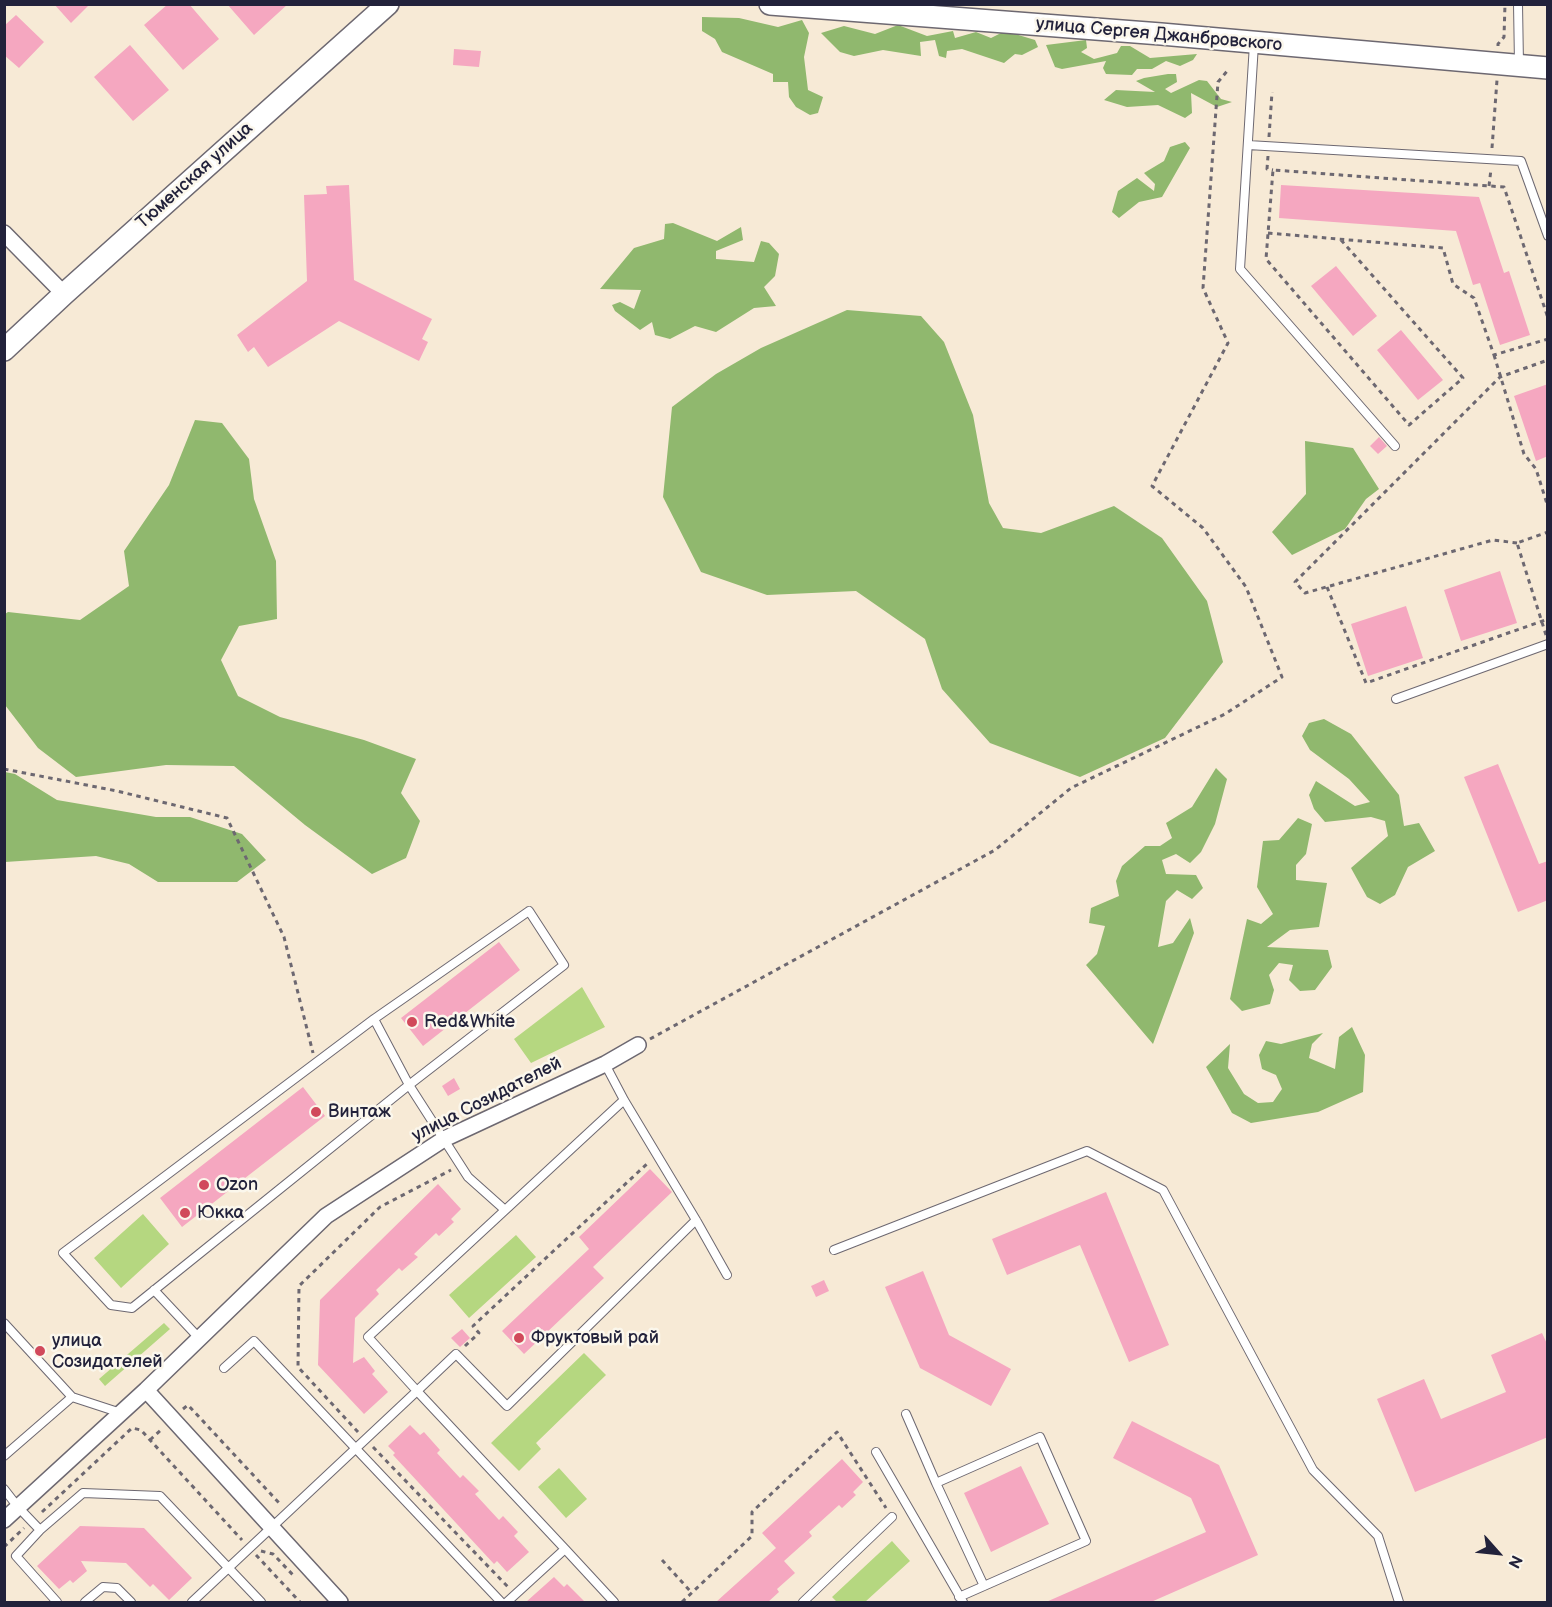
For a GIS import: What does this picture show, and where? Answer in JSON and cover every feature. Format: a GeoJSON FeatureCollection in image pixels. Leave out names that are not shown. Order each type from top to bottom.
{"type":"FeatureCollection","features":[{"type":"Feature","properties":{"kind":"street","name":"Тюменская улица"},"geometry":{"type":"LineString","coordinates":[[4,350],[388,4]]}},
{"type":"Feature","properties":{"kind":"street","name":"улица Сергея Джанбровского"},"geometry":{"type":"LineString","coordinates":[[770,4],[1161,34],[1548,68]]}},
{"type":"Feature","properties":{"kind":"street"},"geometry":{"type":"LineString","coordinates":[[4,233],[64,294]]}},
{"type":"Feature","properties":{"kind":"street","name":"улица Созидателей"},"geometry":{"type":"LineString","coordinates":[[4,1520],[146,1390],[326,1216],[444,1139],[605,1064],[638,1045]]}},
{"type":"Feature","properties":{"kind":"street"},"geometry":{"type":"LineString","coordinates":[[146,1390],[340,1602]]}},
{"type":"Feature","properties":{"kind":"lane"},"geometry":{"type":"LineString","coordinates":[[1518,4],[1519,66]]}},
{"type":"Feature","properties":{"kind":"lane"},"geometry":{"type":"LineString","coordinates":[[1254,43],[1240,269],[1395,446]]}},
{"type":"Feature","properties":{"kind":"lane"},"geometry":{"type":"LineString","coordinates":[[1248,144],[1521,161],[1548,236]]}},
{"type":"Feature","properties":{"kind":"lane"},"geometry":{"type":"LineString","coordinates":[[1396,699],[1548,644]]}},
{"type":"Feature","properties":{"kind":"lane"},"geometry":{"type":"LineString","coordinates":[[529,911],[564,965],[409,1085],[132,1308],[111,1305],[63,1253],[316,1063],[374,1019],[529,911]]}},
{"type":"Feature","properties":{"kind":"lane"},"geometry":{"type":"LineString","coordinates":[[374,1019],[409,1085],[460,1165],[468,1176],[505,1210]]}},
{"type":"Feature","properties":{"kind":"lane"},"geometry":{"type":"LineString","coordinates":[[605,1064],[727,1275]]}},
{"type":"Feature","properties":{"kind":"lane"},"geometry":{"type":"LineString","coordinates":[[614,1602],[368,1337],[624,1100]]}},
{"type":"Feature","properties":{"kind":"lane"},"geometry":{"type":"LineString","coordinates":[[834,1250],[1087,1150],[1163,1190],[1313,1470],[1378,1536],[1399,1602]]}},
{"type":"Feature","properties":{"kind":"lane"},"geometry":{"type":"LineString","coordinates":[[192,1602],[456,1354],[507,1406],[696,1220]]}},
{"type":"Feature","properties":{"kind":"lane"},"geometry":{"type":"LineString","coordinates":[[154,1290],[199,1338]]}},
{"type":"Feature","properties":{"kind":"lane"},"geometry":{"type":"LineString","coordinates":[[4,1323],[72,1397],[121,1413]]}},
{"type":"Feature","properties":{"kind":"lane"},"geometry":{"type":"LineString","coordinates":[[224,1368],[254,1341],[501,1602]]}},
{"type":"Feature","properties":{"kind":"lane"},"geometry":{"type":"LineString","coordinates":[[4,1456],[72,1397]]}},
{"type":"Feature","properties":{"kind":"lane"},"geometry":{"type":"LineString","coordinates":[[906,1414],[984,1586]]}},
{"type":"Feature","properties":{"kind":"lane"},"geometry":{"type":"LineString","coordinates":[[876,1452],[961,1600],[984,1586],[1086,1541],[1040,1437],[936,1483]]}},
{"type":"Feature","properties":{"kind":"lane"},"geometry":{"type":"LineString","coordinates":[[4,1489],[40,1530]]}},
{"type":"Feature","properties":{"kind":"lane"},"geometry":{"type":"LineString","coordinates":[[57,1602],[16,1556],[40,1530],[83,1494],[160,1496],[261,1602]]}},
{"type":"Feature","properties":{"kind":"lane"},"geometry":{"type":"LineString","coordinates":[[803,1602],[892,1517]]}},
{"type":"Feature","properties":{"kind":"lane"},"geometry":{"type":"LineString","coordinates":[[507,1602],[565,1549]]}},
{"type":"Feature","properties":{"kind":"lane"},"geometry":{"type":"LineString","coordinates":[[85,1602],[103,1587],[117,1588],[131,1602]]}},
{"type":"Feature","properties":{"kind":"path"},"geometry":{"type":"LineString","coordinates":[[1490,186],[1498,44],[1504,37],[1505,4]]}},
{"type":"Feature","properties":{"kind":"path"},"geometry":{"type":"LineString","coordinates":[[638,1045],[995,850],[1071,788],[1225,714],[1281,677],[1246,587],[1203,528],[1152,486],[1228,343],[1203,288],[1218,82],[1228,70]]}},
{"type":"Feature","properties":{"kind":"path"},"geometry":{"type":"LineString","coordinates":[[1341,240],[1463,378],[1409,425],[1266,259],[1273,170],[1504,187],[1548,318]]}},
{"type":"Feature","properties":{"kind":"path"},"geometry":{"type":"LineString","coordinates":[[1268,233],[1443,248],[1453,284],[1474,298],[1524,454],[1536,469],[1548,507]]}},
{"type":"Feature","properties":{"kind":"path"},"geometry":{"type":"LineString","coordinates":[[1494,355],[1548,339]]}},
{"type":"Feature","properties":{"kind":"path"},"geometry":{"type":"LineString","coordinates":[[1548,360],[1500,377],[1295,582],[1305,593],[1493,540],[1516,543],[1548,532]]}},
{"type":"Feature","properties":{"kind":"path"},"geometry":{"type":"LineString","coordinates":[[1516,543],[1548,639]]}},
{"type":"Feature","properties":{"kind":"path"},"geometry":{"type":"LineString","coordinates":[[1327,587],[1366,683],[1548,619]]}},
{"type":"Feature","properties":{"kind":"path"},"geometry":{"type":"LineString","coordinates":[[4,769],[228,818],[284,937],[316,1063]]}},
{"type":"Feature","properties":{"kind":"path"},"geometry":{"type":"LineString","coordinates":[[456,1354],[479,1333],[473,1326],[657,1155]]}},
{"type":"Feature","properties":{"kind":"path"},"geometry":{"type":"LineString","coordinates":[[460,1165],[380,1207],[299,1286],[298,1367],[515,1595]]}},
{"type":"Feature","properties":{"kind":"path"},"geometry":{"type":"LineString","coordinates":[[682,1602],[752,1536],[752,1512],[837,1432],[892,1517]]}},
{"type":"Feature","properties":{"kind":"path"},"geometry":{"type":"LineString","coordinates":[[256,1555],[262,1550],[273,1554],[296,1578]]}},
{"type":"Feature","properties":{"kind":"path"},"geometry":{"type":"LineString","coordinates":[[662,1560],[692,1593]]}},
{"type":"Feature","properties":{"kind":"green space"},"geometry":{"type":"Polygon","coordinates":[[[702,17],[739,18],[778,27],[802,20],[809,33],[804,57],[808,90],[823,97],[818,113],[810,115],[796,107],[789,97],[788,82],[773,82],[773,74],[722,52],[715,39],[702,31],[702,17]]]}},
{"type":"Feature","properties":{"kind":"green space"},"geometry":{"type":"Polygon","coordinates":[[[898,25],[927,36],[953,31],[955,38],[976,32],[991,38],[1005,31],[1035,40],[1038,47],[1022,55],[1015,54],[1004,63],[962,49],[947,51],[946,58],[939,56],[935,40],[920,42],[921,56],[883,50],[854,56],[840,52],[821,33],[844,26],[875,34],[898,25]]]}},
{"type":"Feature","properties":{"kind":"green space"},"geometry":{"type":"Polygon","coordinates":[[[1086,40],[1087,48],[1081,52],[1094,59],[1117,53],[1121,46],[1130,46],[1150,58],[1197,54],[1193,60],[1180,66],[1166,61],[1152,69],[1137,69],[1132,75],[1106,74],[1103,68],[1106,61],[1062,69],[1055,67],[1046,45],[1086,40]]]}},
{"type":"Feature","properties":{"kind":"green space"},"geometry":{"type":"Polygon","coordinates":[[[1176,74],[1177,82],[1165,89],[1171,93],[1199,80],[1207,81],[1221,99],[1232,102],[1217,107],[1191,93],[1192,113],[1185,118],[1158,105],[1127,107],[1104,100],[1116,90],[1155,92],[1136,81],[1176,74]]]}},
{"type":"Feature","properties":{"kind":"green space"},"geometry":{"type":"Polygon","coordinates":[[[1185,142],[1190,148],[1162,197],[1139,202],[1119,218],[1112,212],[1118,191],[1137,178],[1154,191],[1155,184],[1144,173],[1164,161],[1170,147],[1185,142]]]}},
{"type":"Feature","properties":{"kind":"green space"},"geometry":{"type":"Polygon","coordinates":[[[673,223],[717,241],[741,227],[743,240],[716,251],[716,259],[754,262],[761,241],[769,243],[779,254],[775,276],[764,287],[776,306],[754,308],[716,332],[695,326],[670,339],[655,335],[652,322],[640,330],[615,311],[612,305],[620,302],[634,309],[641,290],[600,289],[634,248],[664,239],[665,224],[673,223]]]}},
{"type":"Feature","properties":{"kind":"green space"},"geometry":{"type":"Polygon","coordinates":[[[847,310],[921,316],[944,342],[973,415],[989,503],[1003,528],[1041,533],[1114,506],[1162,538],[1207,601],[1223,662],[1165,738],[1080,777],[990,743],[942,689],[925,639],[856,591],[767,595],[701,572],[663,497],[672,407],[716,374],[761,348],[847,310]]]}},
{"type":"Feature","properties":{"kind":"green space"},"geometry":{"type":"Polygon","coordinates":[[[195,420],[222,423],[249,459],[254,499],[276,561],[277,619],[239,626],[221,660],[238,696],[280,717],[364,740],[416,759],[401,793],[420,821],[406,858],[372,874],[305,825],[234,766],[166,765],[76,777],[38,748],[5,705],[5,614],[8,612],[80,620],[129,586],[124,551],[169,485],[195,420]]]}},
{"type":"Feature","properties":{"kind":"green space"},"geometry":{"type":"Polygon","coordinates":[[[1305,441],[1353,448],[1379,489],[1366,499],[1345,529],[1292,555],[1272,532],[1306,494],[1305,441]]]}},
{"type":"Feature","properties":{"kind":"green space"},"geometry":{"type":"Polygon","coordinates":[[[1324,719],[1351,734],[1399,795],[1404,826],[1419,823],[1435,851],[1408,867],[1395,895],[1380,904],[1367,897],[1351,868],[1388,836],[1385,821],[1371,817],[1325,822],[1314,809],[1309,795],[1316,781],[1355,806],[1370,802],[1349,779],[1310,750],[1302,736],[1309,723],[1324,719]]]}},
{"type":"Feature","properties":{"kind":"green space"},"geometry":{"type":"Polygon","coordinates":[[[1216,768],[1227,779],[1215,824],[1201,852],[1190,863],[1176,854],[1162,860],[1166,874],[1196,875],[1203,888],[1192,899],[1177,890],[1166,901],[1158,947],[1173,943],[1190,918],[1194,933],[1153,1044],[1086,965],[1097,954],[1105,926],[1089,923],[1091,908],[1119,896],[1116,881],[1122,866],[1145,846],[1160,846],[1172,838],[1166,823],[1192,807],[1216,768]]]}},
{"type":"Feature","properties":{"kind":"green space"},"geometry":{"type":"Polygon","coordinates":[[[5,772],[15,774],[57,800],[156,817],[190,817],[242,834],[266,860],[237,882],[158,882],[129,864],[96,856],[5,862],[5,772]]]}},
{"type":"Feature","properties":{"kind":"green space"},"geometry":{"type":"Polygon","coordinates":[[[1298,818],[1312,824],[1306,854],[1296,865],[1296,880],[1327,883],[1319,927],[1290,930],[1267,947],[1328,950],[1332,967],[1315,990],[1300,991],[1289,980],[1293,965],[1279,963],[1269,975],[1274,990],[1270,1004],[1242,1011],[1230,999],[1247,919],[1261,924],[1273,914],[1257,887],[1263,841],[1279,840],[1298,818]]]}},
{"type":"Feature","properties":{"kind":"green space"},"geometry":{"type":"Polygon","coordinates":[[[582,987],[605,1027],[531,1063],[514,1039],[582,987]]]}},
{"type":"Feature","properties":{"kind":"green space"},"geometry":{"type":"Polygon","coordinates":[[[1352,1027],[1365,1055],[1363,1092],[1318,1112],[1251,1123],[1232,1113],[1206,1067],[1230,1044],[1228,1068],[1244,1094],[1258,1103],[1273,1102],[1282,1089],[1276,1075],[1262,1069],[1259,1055],[1266,1041],[1281,1044],[1323,1033],[1312,1044],[1309,1058],[1335,1069],[1339,1037],[1352,1027]]]}},
{"type":"Feature","properties":{"kind":"green space"},"geometry":{"type":"Polygon","coordinates":[[[143,1214],[169,1244],[121,1288],[94,1258],[143,1214]]]}},
{"type":"Feature","properties":{"kind":"green space"},"geometry":{"type":"Polygon","coordinates":[[[516,1235],[536,1257],[469,1318],[449,1295],[516,1235]]]}},
{"type":"Feature","properties":{"kind":"green space"},"geometry":{"type":"Polygon","coordinates":[[[164,1323],[170,1329],[105,1386],[99,1379],[164,1323]]]}},
{"type":"Feature","properties":{"kind":"green space"},"geometry":{"type":"Polygon","coordinates":[[[584,1353],[606,1375],[536,1443],[541,1449],[519,1471],[491,1443],[584,1353]]]}},
{"type":"Feature","properties":{"kind":"green space"},"geometry":{"type":"Polygon","coordinates":[[[559,1468],[587,1499],[566,1518],[538,1487],[559,1468]]]}},
{"type":"Feature","properties":{"kind":"green space"},"geometry":{"type":"Polygon","coordinates":[[[892,1541],[910,1561],[865,1602],[837,1602],[832,1597],[892,1541]]]}},
{"type":"Feature","properties":{"kind":"building"},"geometry":{"type":"Polygon","coordinates":[[[54,4],[90,4],[71,23],[54,4]]]}},
{"type":"Feature","properties":{"kind":"building"},"geometry":{"type":"Polygon","coordinates":[[[168,4],[189,4],[219,39],[183,70],[144,25],[168,4]]]}},
{"type":"Feature","properties":{"kind":"building"},"geometry":{"type":"Polygon","coordinates":[[[227,4],[288,4],[254,35],[227,4]]]}},
{"type":"Feature","properties":{"kind":"building"},"geometry":{"type":"Polygon","coordinates":[[[16,15],[44,42],[19,68],[4,55],[4,26],[16,15]]]}},
{"type":"Feature","properties":{"kind":"building"},"geometry":{"type":"Polygon","coordinates":[[[130,45],[169,90],[133,121],[94,77],[130,45]]]}},
{"type":"Feature","properties":{"kind":"building"},"geometry":{"type":"Polygon","coordinates":[[[454,49],[481,51],[479,67],[453,65],[454,49]]]}},
{"type":"Feature","properties":{"kind":"building"},"geometry":{"type":"Polygon","coordinates":[[[349,185],[354,280],[432,319],[422,339],[428,342],[419,361],[339,321],[268,367],[254,347],[248,352],[237,335],[307,281],[304,195],[327,194],[326,186],[349,185]]]}},
{"type":"Feature","properties":{"kind":"building"},"geometry":{"type":"Polygon","coordinates":[[[1281,185],[1479,197],[1504,273],[1509,271],[1530,335],[1500,345],[1480,283],[1473,285],[1456,231],[1279,218],[1281,185]]]}},
{"type":"Feature","properties":{"kind":"building"},"geometry":{"type":"Polygon","coordinates":[[[1336,266],[1377,316],[1353,336],[1311,286],[1336,266]]]}},
{"type":"Feature","properties":{"kind":"building"},"geometry":{"type":"Polygon","coordinates":[[[1401,330],[1443,380],[1418,400],[1377,350],[1401,330]]]}},
{"type":"Feature","properties":{"kind":"building"},"geometry":{"type":"Polygon","coordinates":[[[1548,384],[1548,456],[1536,461],[1514,396],[1548,384]]]}},
{"type":"Feature","properties":{"kind":"building"},"geometry":{"type":"Polygon","coordinates":[[[1379,437],[1387,446],[1378,454],[1370,446],[1379,437]]]}},
{"type":"Feature","properties":{"kind":"building"},"geometry":{"type":"Polygon","coordinates":[[[1500,571],[1517,623],[1461,641],[1444,590],[1500,571]]]}},
{"type":"Feature","properties":{"kind":"building"},"geometry":{"type":"Polygon","coordinates":[[[1406,606],[1423,658],[1368,676],[1351,624],[1406,606]]]}},
{"type":"Feature","properties":{"kind":"building"},"geometry":{"type":"Polygon","coordinates":[[[1498,764],[1539,864],[1548,861],[1548,900],[1518,912],[1464,777],[1498,764]]]}},
{"type":"Feature","properties":{"kind":"building"},"geometry":{"type":"Polygon","coordinates":[[[499,942],[520,970],[423,1046],[401,1018],[499,942]]]}},
{"type":"Feature","properties":{"kind":"building"},"geometry":{"type":"Polygon","coordinates":[[[454,1078],[460,1089],[448,1096],[442,1086],[454,1078]]]}},
{"type":"Feature","properties":{"kind":"building"},"geometry":{"type":"Polygon","coordinates":[[[303,1087],[325,1116],[182,1227],[160,1198],[303,1087]]]}},
{"type":"Feature","properties":{"kind":"building"},"geometry":{"type":"Polygon","coordinates":[[[650,1169],[672,1192],[593,1267],[604,1278],[524,1354],[502,1331],[589,1249],[579,1237],[650,1169]]]}},
{"type":"Feature","properties":{"kind":"building"},"geometry":{"type":"Polygon","coordinates":[[[438,1184],[461,1209],[451,1219],[454,1222],[439,1236],[436,1233],[414,1254],[418,1257],[402,1271],[399,1268],[376,1290],[379,1294],[355,1318],[353,1363],[364,1357],[375,1371],[372,1374],[388,1392],[364,1414],[318,1365],[320,1300],[438,1184]]]}},
{"type":"Feature","properties":{"kind":"building"},"geometry":{"type":"Polygon","coordinates":[[[1106,1192],[1169,1345],[1129,1362],[1080,1245],[1007,1275],[992,1239],[1106,1192]]]}},
{"type":"Feature","properties":{"kind":"building"},"geometry":{"type":"Polygon","coordinates":[[[923,1271],[949,1335],[1011,1369],[991,1406],[920,1368],[885,1287],[923,1271]]]}},
{"type":"Feature","properties":{"kind":"building"},"geometry":{"type":"Polygon","coordinates":[[[824,1280],[829,1291],[816,1297],[811,1286],[824,1280]]]}},
{"type":"Feature","properties":{"kind":"building"},"geometry":{"type":"Polygon","coordinates":[[[462,1329],[470,1338],[460,1347],[451,1338],[462,1329]]]}},
{"type":"Feature","properties":{"kind":"building"},"geometry":{"type":"Polygon","coordinates":[[[1542,1333],[1548,1346],[1548,1437],[1415,1492],[1377,1399],[1424,1379],[1441,1419],[1506,1392],[1491,1355],[1542,1333]]]}},
{"type":"Feature","properties":{"kind":"building"},"geometry":{"type":"Polygon","coordinates":[[[1132,1421],[1219,1465],[1258,1555],[1151,1602],[1046,1602],[1206,1532],[1191,1498],[1113,1458],[1132,1421]]]}},
{"type":"Feature","properties":{"kind":"building"},"geometry":{"type":"Polygon","coordinates":[[[410,1425],[420,1435],[424,1432],[440,1450],[437,1453],[460,1478],[463,1475],[479,1491],[475,1494],[499,1520],[503,1516],[518,1532],[514,1536],[529,1552],[507,1572],[497,1561],[494,1564],[393,1455],[395,1453],[388,1446],[410,1425]]]}},
{"type":"Feature","properties":{"kind":"building"},"geometry":{"type":"Polygon","coordinates":[[[842,1459],[863,1482],[853,1492],[856,1495],[842,1508],[839,1505],[809,1532],[812,1536],[784,1561],[795,1573],[777,1589],[779,1592],[768,1602],[716,1602],[776,1548],[762,1533],[842,1459]]]}},
{"type":"Feature","properties":{"kind":"building"},"geometry":{"type":"Polygon","coordinates":[[[1021,1466],[1049,1524],[991,1552],[964,1493],[1021,1466]]]}},
{"type":"Feature","properties":{"kind":"building"},"geometry":{"type":"Polygon","coordinates":[[[80,1526],[144,1528],[192,1578],[169,1600],[153,1584],[150,1587],[126,1563],[81,1561],[87,1571],[73,1583],[70,1580],[59,1589],[37,1566],[80,1526]]]}},
{"type":"Feature","properties":{"kind":"building"},"geometry":{"type":"Polygon","coordinates":[[[554,1577],[564,1587],[567,1584],[585,1602],[526,1602],[554,1577]]]}},
{"type":"Feature","properties":{"kind":"place","name":"Red&White"},"geometry":{"type":"Point","coordinates":[412,1022]}},
{"type":"Feature","properties":{"kind":"place","name":"Винтаж"},"geometry":{"type":"Point","coordinates":[316,1112]}},
{"type":"Feature","properties":{"kind":"place","name":"Ozon"},"geometry":{"type":"Point","coordinates":[204,1185]}},
{"type":"Feature","properties":{"kind":"place","name":"Юкка"},"geometry":{"type":"Point","coordinates":[185,1213]}},
{"type":"Feature","properties":{"kind":"place","name":"Фруктовый рай"},"geometry":{"type":"Point","coordinates":[519,1338]}},
{"type":"Feature","properties":{"kind":"place","name":"улица Созидателей"},"geometry":{"type":"Point","coordinates":[40,1351]}}]}
